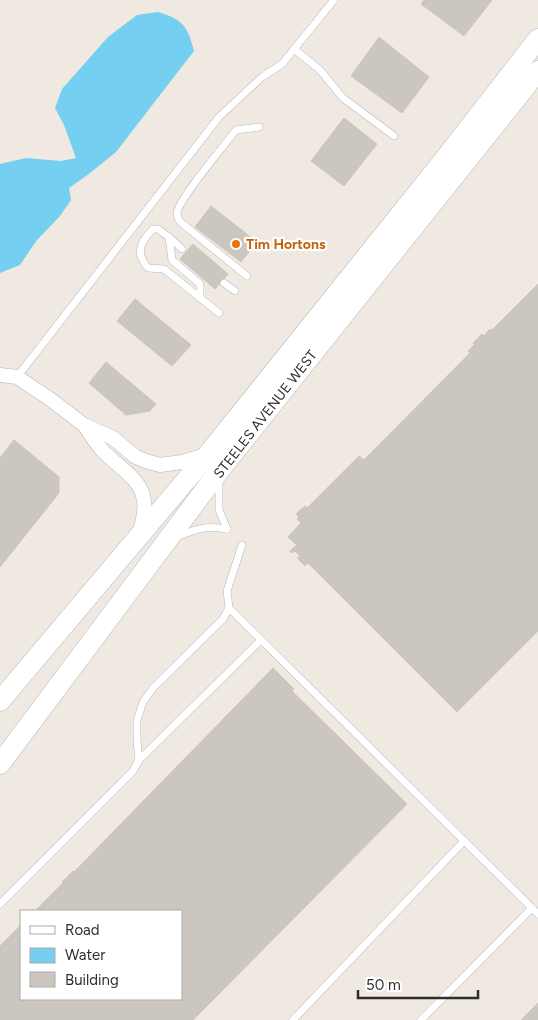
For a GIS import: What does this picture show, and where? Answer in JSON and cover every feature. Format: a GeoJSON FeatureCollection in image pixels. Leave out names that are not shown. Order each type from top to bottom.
{"type":"FeatureCollection","features":[{"type":"Feature","properties":{"kind":"main road","name":"STEELES AVENUE WEST"},"geometry":{"type":"LineString","coordinates":[[0,701],[209,453],[440,165],[538,39]]}},
{"type":"Feature","properties":{"kind":"main road","name":"STEELES AVENUE WEST"},"geometry":{"type":"LineString","coordinates":[[0,764],[219,471],[538,71]]}},
{"type":"Feature","properties":{"kind":"street"},"geometry":{"type":"LineString","coordinates":[[0,375],[17,377],[84,425],[113,438],[136,457],[160,465],[182,462],[209,453]]}},
{"type":"Feature","properties":{"kind":"street"},"geometry":{"type":"LineString","coordinates":[[84,425],[102,450],[128,472],[140,488],[144,500],[144,514],[138,539]]}},
{"type":"Feature","properties":{"kind":"lane"},"geometry":{"type":"LineString","coordinates":[[17,377],[219,118],[262,77],[279,67],[334,0]]}},
{"type":"Feature","properties":{"kind":"lane"},"geometry":{"type":"LineString","coordinates":[[294,48],[320,70],[343,98],[394,136]]}},
{"type":"Feature","properties":{"kind":"lane"},"geometry":{"type":"LineString","coordinates":[[247,276],[184,226],[177,214],[182,200],[236,130],[259,127]]}},
{"type":"Feature","properties":{"kind":"lane"},"geometry":{"type":"LineString","coordinates":[[182,249],[158,230],[153,229],[146,237],[140,253],[142,260],[148,268],[164,269],[219,313]]}},
{"type":"Feature","properties":{"kind":"lane"},"geometry":{"type":"LineString","coordinates":[[168,237],[172,260],[200,284],[200,298]]}},
{"type":"Feature","properties":{"kind":"lane"},"geometry":{"type":"LineString","coordinates":[[224,283],[235,291]]}},
{"type":"Feature","properties":{"kind":"lane"},"geometry":{"type":"LineString","coordinates":[[167,541],[195,529],[211,526],[227,529],[219,510],[219,471]]}},
{"type":"Feature","properties":{"kind":"lane"},"geometry":{"type":"LineString","coordinates":[[139,760],[137,720],[143,702],[153,688],[224,619],[229,608],[227,591],[242,544]]}},
{"type":"Feature","properties":{"kind":"lane"},"geometry":{"type":"LineString","coordinates":[[229,608],[538,914]]}},
{"type":"Feature","properties":{"kind":"lane"},"geometry":{"type":"LineString","coordinates":[[0,904],[133,771],[139,760],[261,640]]}},
{"type":"Feature","properties":{"kind":"lane"},"geometry":{"type":"LineString","coordinates":[[293,1020],[464,841]]}},
{"type":"Feature","properties":{"kind":"lane"},"geometry":{"type":"LineString","coordinates":[[420,1020],[532,908]]}},
{"type":"Feature","properties":{"kind":"water"},"geometry":{"type":"Polygon","coordinates":[[[158,12],[173,18],[183,25],[189,35],[194,51],[116,152],[69,188],[71,200],[60,216],[37,240],[20,265],[0,273],[0,164],[26,158],[61,161],[76,158],[64,125],[55,108],[62,89],[108,37],[137,15],[158,12]]]}},
{"type":"Feature","properties":{"kind":"building"},"geometry":{"type":"Polygon","coordinates":[[[424,0],[492,0],[464,36],[421,4],[424,0]]]}},
{"type":"Feature","properties":{"kind":"building"},"geometry":{"type":"Polygon","coordinates":[[[379,37],[429,77],[402,113],[351,76],[379,37]]]}},
{"type":"Feature","properties":{"kind":"building"},"geometry":{"type":"Polygon","coordinates":[[[344,118],[377,144],[344,186],[311,161],[344,118]]]}},
{"type":"Feature","properties":{"kind":"building"},"geometry":{"type":"Polygon","coordinates":[[[211,206],[257,242],[241,262],[195,227],[211,206]]]}},
{"type":"Feature","properties":{"kind":"building"},"geometry":{"type":"Polygon","coordinates":[[[193,244],[228,274],[215,289],[180,259],[193,244]]]}},
{"type":"Feature","properties":{"kind":"building"},"geometry":{"type":"Polygon","coordinates":[[[538,284],[538,631],[457,712],[308,563],[305,566],[297,558],[300,556],[295,551],[292,553],[290,551],[297,545],[288,537],[301,523],[297,519],[299,517],[296,514],[305,506],[307,508],[359,456],[364,460],[470,353],[468,351],[475,344],[473,343],[482,334],[484,336],[490,329],[492,330],[538,284]]]}},
{"type":"Feature","properties":{"kind":"building"},"geometry":{"type":"Polygon","coordinates":[[[135,299],[191,345],[172,366],[117,321],[135,299]]]}},
{"type":"Feature","properties":{"kind":"building"},"geometry":{"type":"Polygon","coordinates":[[[106,362],[156,404],[150,411],[126,415],[89,383],[106,362]]]}},
{"type":"Feature","properties":{"kind":"building"},"geometry":{"type":"Polygon","coordinates":[[[14,440],[59,477],[59,493],[0,567],[0,458],[14,440]]]}},
{"type":"Feature","properties":{"kind":"building"},"geometry":{"type":"Polygon","coordinates":[[[273,668],[294,689],[292,691],[407,804],[193,1020],[0,1020],[0,946],[20,926],[20,1000],[182,1000],[182,910],[36,910],[273,668]]]}},
{"type":"Feature","properties":{"kind":"building"},"geometry":{"type":"Polygon","coordinates":[[[538,1003],[538,1020],[521,1020],[538,1003]]]}},
{"type":"Feature","properties":{"kind":"place","name":"Tim Hortons"},"geometry":{"type":"Point","coordinates":[236,244]}}]}
